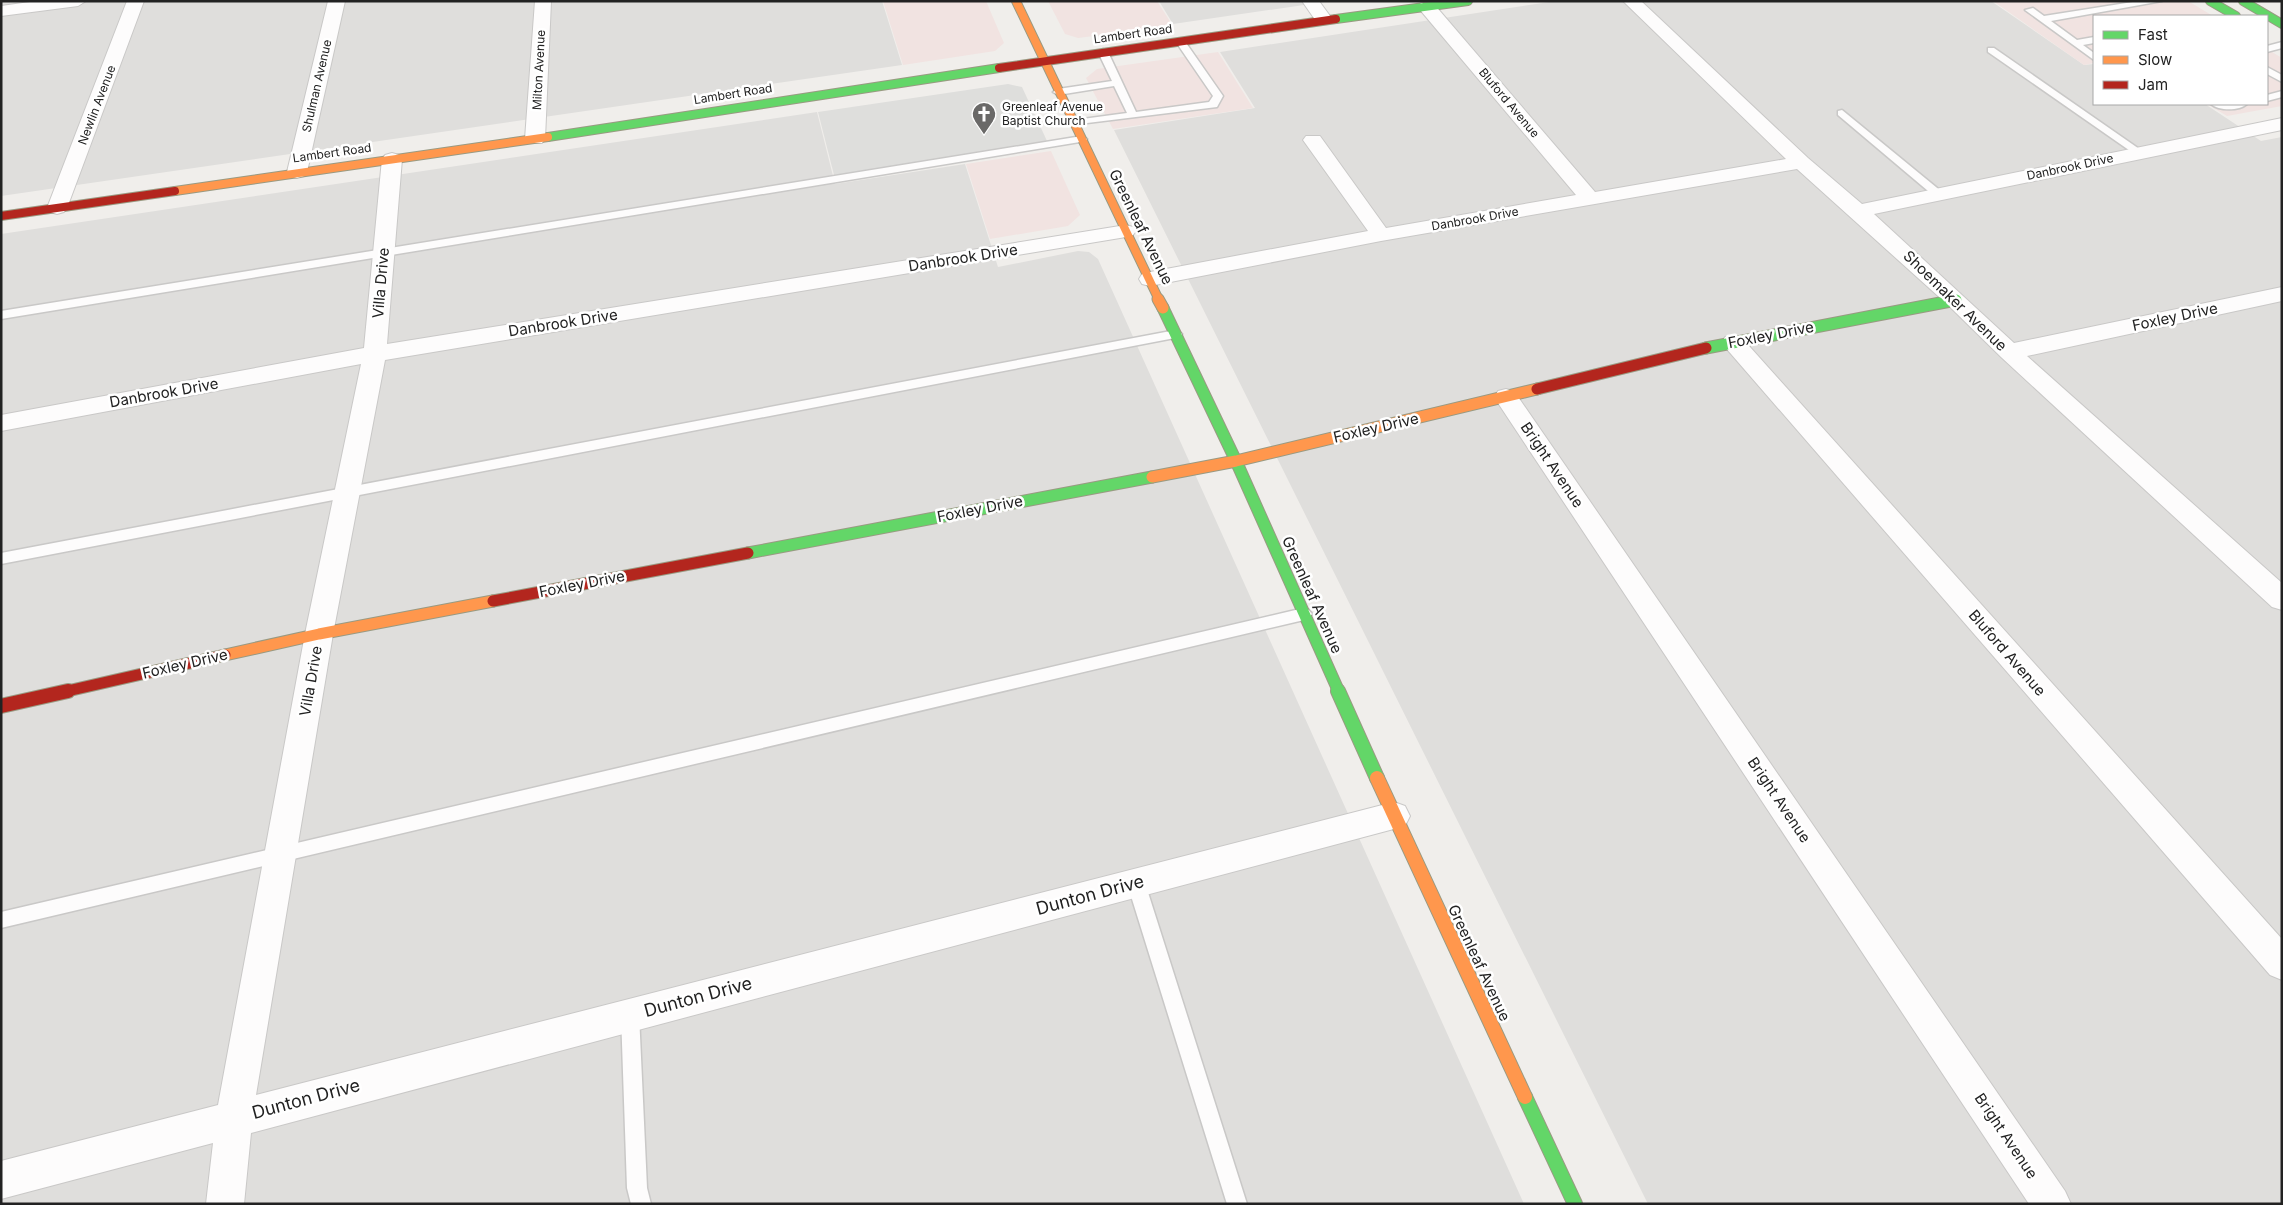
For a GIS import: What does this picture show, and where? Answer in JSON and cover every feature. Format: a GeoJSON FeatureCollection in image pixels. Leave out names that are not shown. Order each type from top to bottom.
{"type":"FeatureCollection","features":[{"type":"Feature","properties":{"kind":"street"},"geometry":{"type":"LineString","coordinates":[[1,11],[78,1]]}},
{"type":"Feature","properties":{"kind":"street","name":"Newlin Avenue"},"geometry":{"type":"LineString","coordinates":[[57,208],[136,1]]}},
{"type":"Feature","properties":{"kind":"street","name":"Shulman Avenue"},"geometry":{"type":"LineString","coordinates":[[297,172],[337,1]]}},
{"type":"Feature","properties":{"kind":"street","name":"Greenleaf Avenue"},"geometry":{"type":"LineString","coordinates":[[1016,1],[1236,461],[1394,816],[1574,1204]]}},
{"type":"Feature","properties":{"kind":"street"},"geometry":{"type":"LineString","coordinates":[[1310,1],[1324,20]]}},
{"type":"Feature","properties":{"kind":"street","name":"Lambert Road"},"geometry":{"type":"LineString","coordinates":[[1,216],[1103,52],[1468,1]]}},
{"type":"Feature","properties":{"kind":"street","name":"Shoemaker Avenue"},"geometry":{"type":"LineString","coordinates":[[1631,1],[1801,162],[1956,300],[2009,352],[2282,599]]}},
{"type":"Feature","properties":{"kind":"street"},"geometry":{"type":"LineString","coordinates":[[2210,1],[2234,15]]}},
{"type":"Feature","properties":{"kind":"street"},"geometry":{"type":"LineString","coordinates":[[2243,1],[2280,21]]}},
{"type":"Feature","properties":{"kind":"street","name":"Milton Avenue"},"geometry":{"type":"LineString","coordinates":[[535,138],[547,2]]}},
{"type":"Feature","properties":{"kind":"street","name":"Bluford Avenue"},"geometry":{"type":"LineString","coordinates":[[1427,7],[1590,199]]}},
{"type":"Feature","properties":{"kind":"street"},"geometry":{"type":"LineString","coordinates":[[2268,35],[2282,44]]}},
{"type":"Feature","properties":{"kind":"street","name":"Danbrook Drive"},"geometry":{"type":"LineString","coordinates":[[1858,211],[2282,124]]}},
{"type":"Feature","properties":{"kind":"street"},"geometry":{"type":"LineString","coordinates":[[1313,140],[1381,236]]}},
{"type":"Feature","properties":{"kind":"street","name":"Villa Drive"},"geometry":{"type":"LineString","coordinates":[[225,1204],[234,1118],[319,634],[375,354],[392,159]]}},
{"type":"Feature","properties":{"kind":"street","name":"Danbrook Drive"},"geometry":{"type":"LineString","coordinates":[[1150,279],[1801,162]]}},
{"type":"Feature","properties":{"kind":"street","name":"Danbrook Drive"},"geometry":{"type":"LineString","coordinates":[[1,423],[375,354],[1126,231]]}},
{"type":"Feature","properties":{"kind":"street","name":"Foxley Drive"},"geometry":{"type":"LineString","coordinates":[[2009,352],[2282,294]]}},
{"type":"Feature","properties":{"kind":"street","name":"Foxley Drive"},"geometry":{"type":"LineString","coordinates":[[1,706],[319,634],[1236,461],[1733,342],[1956,300]]}},
{"type":"Feature","properties":{"kind":"street","name":"Bluford Avenue"},"geometry":{"type":"LineString","coordinates":[[1733,342],[2282,964]]}},
{"type":"Feature","properties":{"kind":"street","name":"Bright Avenue"},"geometry":{"type":"LineString","coordinates":[[1506,397],[2052,1204]]}},
{"type":"Feature","properties":{"kind":"street","name":"Dunton Drive"},"geometry":{"type":"LineString","coordinates":[[1,1180],[630,1014],[1394,816]]}},
{"type":"Feature","properties":{"kind":"lane"},"geometry":{"type":"LineString","coordinates":[[2043,20],[2158,1]]}},
{"type":"Feature","properties":{"kind":"lane"},"geometry":{"type":"LineString","coordinates":[[2030,10],[2093,56]]}},
{"type":"Feature","properties":{"kind":"lane"},"geometry":{"type":"LineString","coordinates":[[2075,43],[2093,40]]}},
{"type":"Feature","properties":{"kind":"lane"},"geometry":{"type":"LineString","coordinates":[[1075,123],[1213,105],[1218,96],[1180,42]]}},
{"type":"Feature","properties":{"kind":"lane"},"geometry":{"type":"LineString","coordinates":[[2268,49],[2282,44]]}},
{"type":"Feature","properties":{"kind":"lane"},"geometry":{"type":"LineString","coordinates":[[1991,50],[2140,153]]}},
{"type":"Feature","properties":{"kind":"lane"},"geometry":{"type":"LineString","coordinates":[[1103,52],[1132,116]]}},
{"type":"Feature","properties":{"kind":"lane"},"geometry":{"type":"LineString","coordinates":[[2268,71],[2282,79]]}},
{"type":"Feature","properties":{"kind":"lane"},"geometry":{"type":"LineString","coordinates":[[1058,92],[1117,83]]}},
{"type":"Feature","properties":{"kind":"lane"},"geometry":{"type":"LineString","coordinates":[[2268,98],[2282,94]]}},
{"type":"Feature","properties":{"kind":"lane"},"geometry":{"type":"LineString","coordinates":[[2224,105],[2237,105]]}},
{"type":"Feature","properties":{"kind":"lane"},"geometry":{"type":"LineString","coordinates":[[1842,113],[1938,194]]}},
{"type":"Feature","properties":{"kind":"lane"},"geometry":{"type":"LineString","coordinates":[[1,315],[1082,139]]}},
{"type":"Feature","properties":{"kind":"lane"},"geometry":{"type":"LineString","coordinates":[[1,559],[1176,334]]}},
{"type":"Feature","properties":{"kind":"lane"},"geometry":{"type":"LineString","coordinates":[[1,920],[1304,614]]}},
{"type":"Feature","properties":{"kind":"lane"},"geometry":{"type":"LineString","coordinates":[[1136,883],[1237,1204]]}},
{"type":"Feature","properties":{"kind":"lane"},"geometry":{"type":"LineString","coordinates":[[630,1014],[633,1117],[637,1188],[640,1204]]}},
{"type":"Feature","properties":{"kind":"shaded area"},"geometry":{"type":"Polygon","coordinates":[[[1,1],[882,1],[902,65],[1,196],[1,1]]]}},
{"type":"Feature","properties":{"kind":"shaded area"},"geometry":{"type":"Polygon","coordinates":[[[883,1],[986,1],[1004,43],[995,51],[903,65],[883,1]]]}},
{"type":"Feature","properties":{"kind":"shaded area"},"geometry":{"type":"Polygon","coordinates":[[[1048,1],[1157,1],[1173,26],[1078,38],[1065,34],[1048,1]]]}},
{"type":"Feature","properties":{"kind":"shaded area"},"geometry":{"type":"Polygon","coordinates":[[[1159,1],[1331,1],[1173,24],[1159,1]]]}},
{"type":"Feature","properties":{"kind":"shaded area"},"geometry":{"type":"Polygon","coordinates":[[[1556,1],[1991,1],[2084,65],[2093,64],[2093,105],[2207,105],[2261,141],[2282,137],[2282,1204],[1648,1204],[1114,130],[1255,108],[1220,52],[1556,1]]]}},
{"type":"Feature","properties":{"kind":"shaded area"},"geometry":{"type":"Polygon","coordinates":[[[1993,1],[2188,1],[2211,15],[2093,15],[2093,63],[2084,65],[1993,1]]]}},
{"type":"Feature","properties":{"kind":"shaded area"},"geometry":{"type":"Polygon","coordinates":[[[2268,50],[2282,58],[2282,106],[2227,116],[2209,105],[2268,105],[2268,50]]]}},
{"type":"Feature","properties":{"kind":"shaded area"},"geometry":{"type":"Polygon","coordinates":[[[1218,52],[1253,108],[1113,129],[1086,78],[1097,69],[1218,52]]]}},
{"type":"Feature","properties":{"kind":"shaded area"},"geometry":{"type":"Polygon","coordinates":[[[1008,84],[1022,87],[1047,141],[834,175],[818,112],[1008,84]]]}},
{"type":"Feature","properties":{"kind":"shaded area"},"geometry":{"type":"Polygon","coordinates":[[[817,112],[835,184],[965,164],[998,267],[1078,251],[1089,252],[1098,259],[1524,1204],[1,1204],[1,234],[817,112]]]}},
{"type":"Feature","properties":{"kind":"shaded area"},"geometry":{"type":"Polygon","coordinates":[[[1051,151],[1080,215],[1068,226],[990,239],[966,164],[1051,151]]]}},
{"type":"Feature","properties":{"kind":"traffic: fast"},"geometry":{"type":"LineString","coordinates":[[1336,19],[1468,1]]}},
{"type":"Feature","properties":{"kind":"traffic: fast"},"geometry":{"type":"LineString","coordinates":[[2210,1],[2234,15]]}},
{"type":"Feature","properties":{"kind":"traffic: fast"},"geometry":{"type":"LineString","coordinates":[[2243,1],[2267,15]]}},
{"type":"Feature","properties":{"kind":"traffic: fast"},"geometry":{"type":"LineString","coordinates":[[2268,16],[2282,24]]}},
{"type":"Feature","properties":{"kind":"traffic: fast"},"geometry":{"type":"LineString","coordinates":[[548,137],[999,68]]}},
{"type":"Feature","properties":{"kind":"traffic: fast"},"geometry":{"type":"LineString","coordinates":[[1706,348],[1956,300]]}},
{"type":"Feature","properties":{"kind":"traffic: fast"},"geometry":{"type":"LineString","coordinates":[[1163,308],[1236,461],[1377,778]]}},
{"type":"Feature","properties":{"kind":"traffic: fast"},"geometry":{"type":"LineString","coordinates":[[748,553],[1152,477]]}},
{"type":"Feature","properties":{"kind":"traffic: fast"},"geometry":{"type":"LineString","coordinates":[[1525,1097],[1575,1204]]}},
{"type":"Feature","properties":{"kind":"traffic: slow"},"geometry":{"type":"LineString","coordinates":[[1016,1],[1163,308]]}},
{"type":"Feature","properties":{"kind":"traffic: slow"},"geometry":{"type":"LineString","coordinates":[[175,191],[548,137]]}},
{"type":"Feature","properties":{"kind":"traffic: slow"},"geometry":{"type":"LineString","coordinates":[[1152,477],[1236,461],[1537,389]]}},
{"type":"Feature","properties":{"kind":"traffic: slow"},"geometry":{"type":"LineString","coordinates":[[225,655],[319,634],[493,601]]}},
{"type":"Feature","properties":{"kind":"traffic: slow"},"geometry":{"type":"LineString","coordinates":[[1377,778],[1525,1097]]}},
{"type":"Feature","properties":{"kind":"traffic: jam"},"geometry":{"type":"LineString","coordinates":[[999,68],[1336,19]]}},
{"type":"Feature","properties":{"kind":"traffic: jam"},"geometry":{"type":"LineString","coordinates":[[1,216],[175,191]]}},
{"type":"Feature","properties":{"kind":"traffic: jam"},"geometry":{"type":"LineString","coordinates":[[1537,389],[1706,348]]}},
{"type":"Feature","properties":{"kind":"traffic: jam"},"geometry":{"type":"LineString","coordinates":[[493,601],[748,553]]}},
{"type":"Feature","properties":{"kind":"traffic: jam"},"geometry":{"type":"LineString","coordinates":[[1,706],[225,655]]}},
{"type":"Feature","properties":{"kind":"place","name":"Greenleaf Avenue Baptist Church"},"geometry":{"type":"Point","coordinates":[984,135]}}]}
